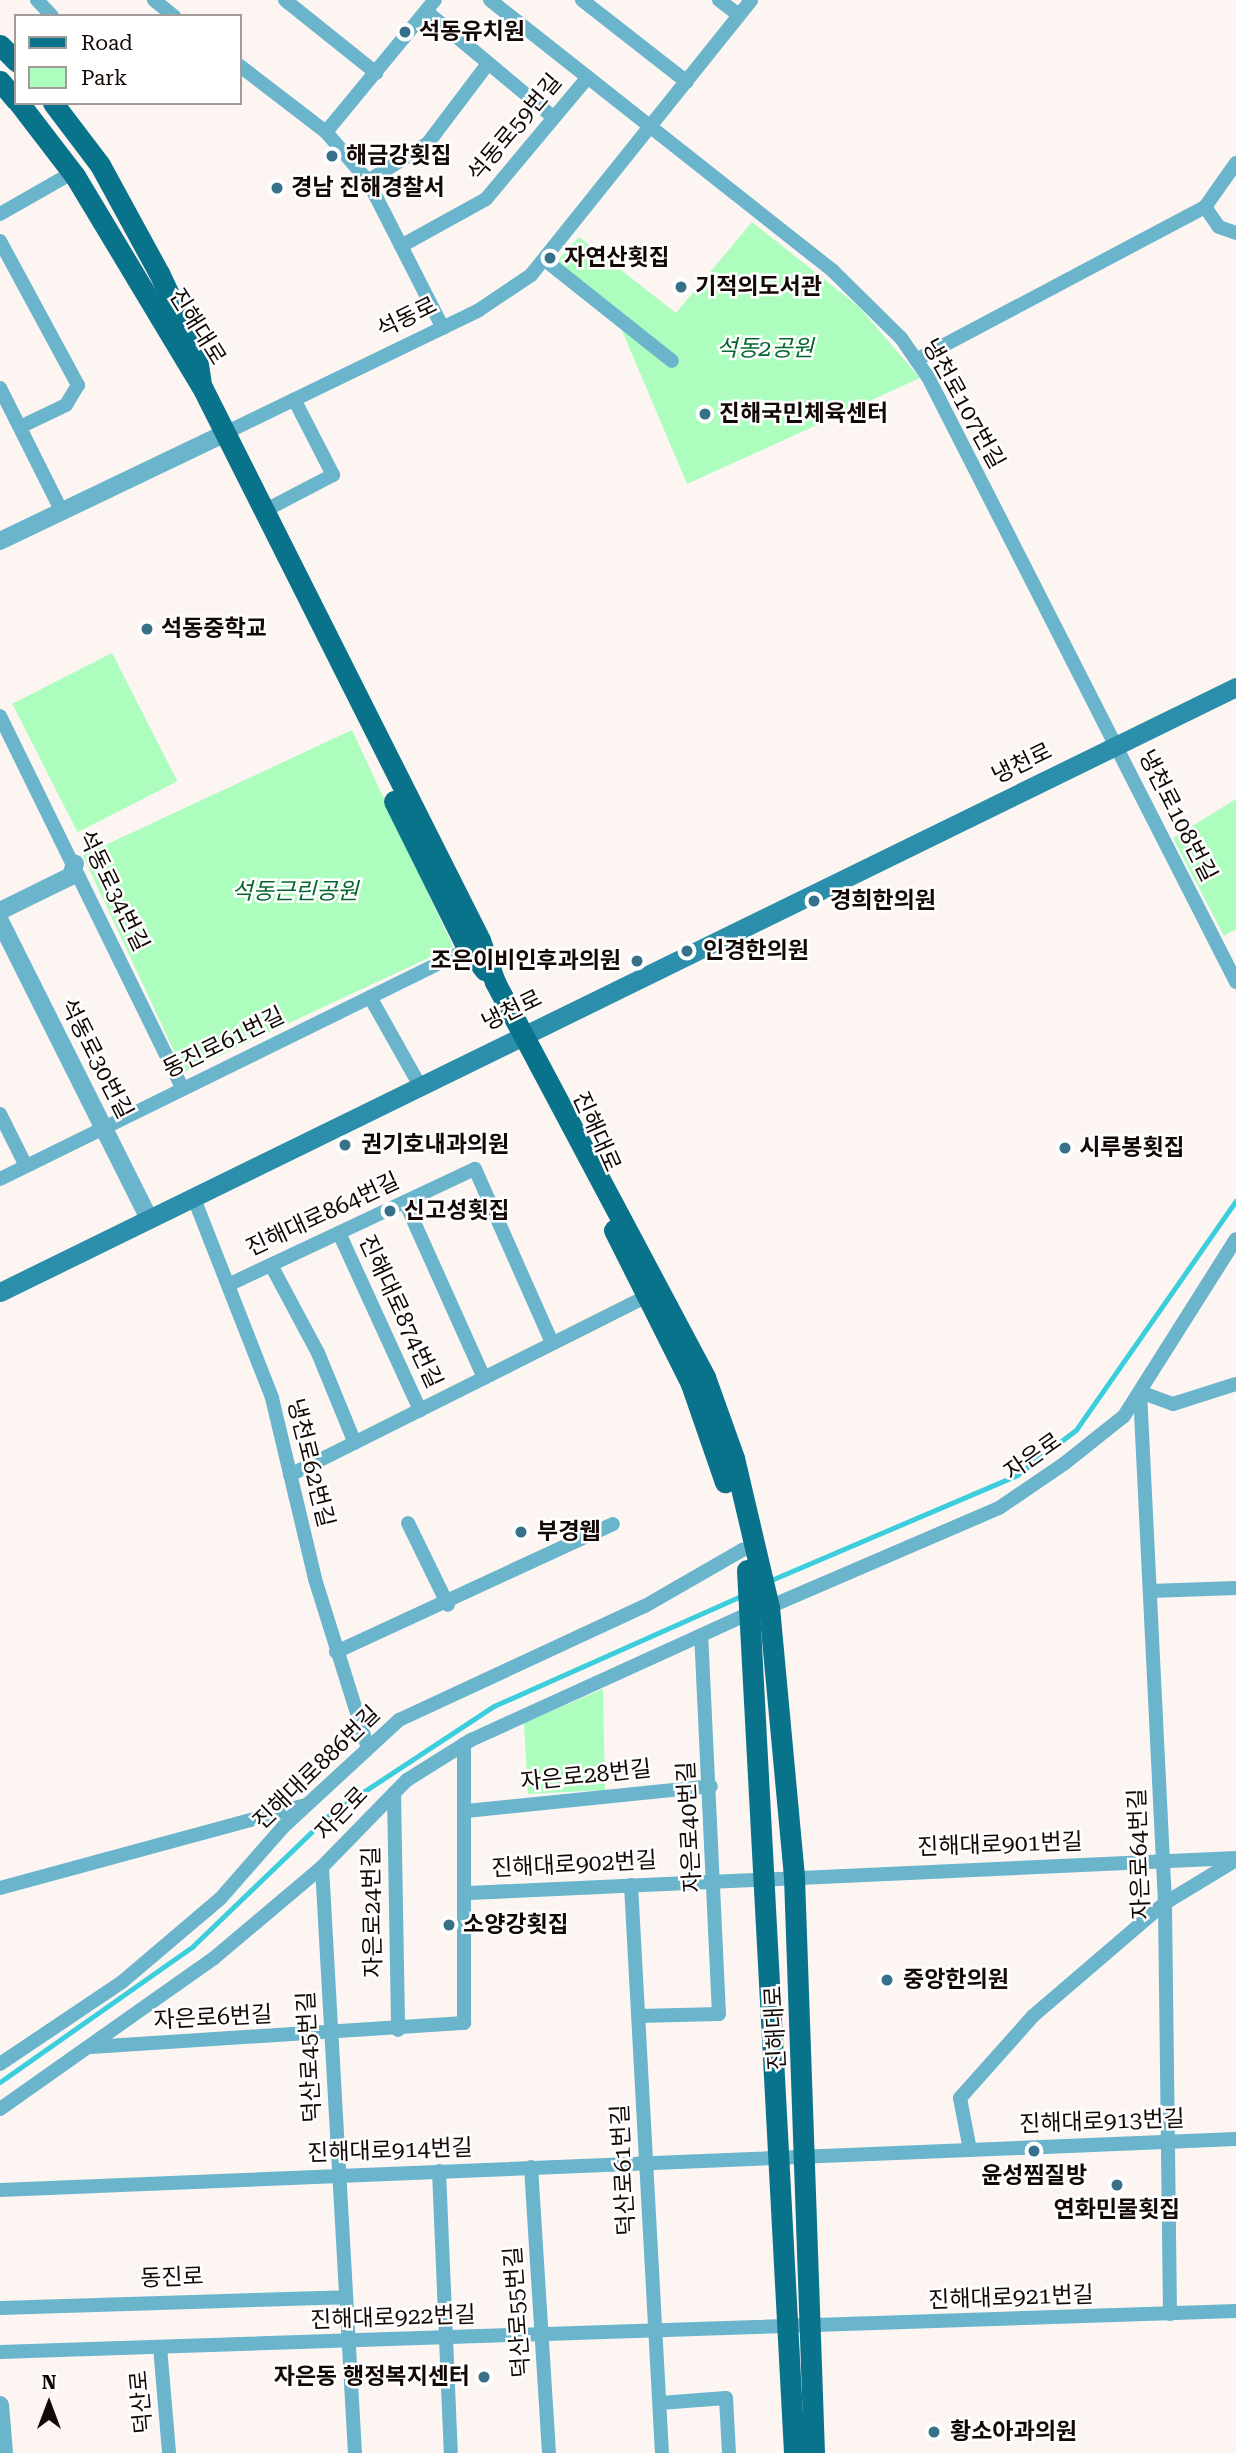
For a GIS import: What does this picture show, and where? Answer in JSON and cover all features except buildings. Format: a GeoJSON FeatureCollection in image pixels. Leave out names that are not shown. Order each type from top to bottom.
{"type":"FeatureCollection","features":[{"type":"Feature","properties":{"kind":"main road"},"geometry":{"type":"LineString","coordinates":[[0,45],[14,59]]}},
{"type":"Feature","properties":{"kind":"main road","name":"진해대로"},"geometry":{"type":"LineString","coordinates":[[0,82],[14,98]]}},
{"type":"Feature","properties":{"kind":"main road","name":"진해대로"},"geometry":{"type":"LineString","coordinates":[[20,105],[72,173],[202,387]]}},
{"type":"Feature","properties":{"kind":"main road","name":"진해대로"},"geometry":{"type":"LineString","coordinates":[[62,106],[100,165],[159,274],[196,352],[202,387]]}},
{"type":"Feature","properties":{"kind":"main road"},"geometry":{"type":"LineString","coordinates":[[202,387],[240,471],[264,511],[480,940],[495,982],[548,1085]]}},
{"type":"Feature","properties":{"kind":"main road"},"geometry":{"type":"LineString","coordinates":[[240,471],[246,504],[468,949],[495,982]]}},
{"type":"Feature","properties":{"kind":"main road","name":"냉천로"},"geometry":{"type":"LineString","coordinates":[[0,1292],[521,1033],[1236,687]]}},
{"type":"Feature","properties":{"kind":"main road","name":"진해대로"},"geometry":{"type":"LineString","coordinates":[[548,1085],[560,1125],[691,1384],[744,1549],[754,1570]]}},
{"type":"Feature","properties":{"kind":"main road","name":"진해대로"},"geometry":{"type":"LineString","coordinates":[[548,1085],[570,1115],[705,1377],[734,1458],[754,1570]]}},
{"type":"Feature","properties":{"kind":"main road"},"geometry":{"type":"LineString","coordinates":[[754,1570],[761,1606]]}},
{"type":"Feature","properties":{"kind":"main road","name":"진해대로"},"geometry":{"type":"LineString","coordinates":[[761,1606],[794,1877],[809,2156],[814,2453]]}},
{"type":"Feature","properties":{"kind":"main road","name":"진해대로"},"geometry":{"type":"LineString","coordinates":[[761,1606],[765,1878],[794,2453]]}},
{"type":"Feature","properties":{"kind":"street"},"geometry":{"type":"LineString","coordinates":[[37,0],[49,14]]}},
{"type":"Feature","properties":{"kind":"street"},"geometry":{"type":"LineString","coordinates":[[154,0],[172,14]]}},
{"type":"Feature","properties":{"kind":"street"},"geometry":{"type":"LineString","coordinates":[[285,0],[376,74]]}},
{"type":"Feature","properties":{"kind":"street","name":"냉천로107번길"},"geometry":{"type":"LineString","coordinates":[[490,0],[851,286],[916,360],[1116,745]]}},
{"type":"Feature","properties":{"kind":"street"},"geometry":{"type":"LineString","coordinates":[[582,0],[687,82]]}},
{"type":"Feature","properties":{"kind":"street"},"geometry":{"type":"LineString","coordinates":[[719,0],[739,15]]}},
{"type":"Feature","properties":{"kind":"street","name":"석동로"},"geometry":{"type":"LineString","coordinates":[[0,541],[443,328],[510,290],[545,260],[751,0]]}},
{"type":"Feature","properties":{"kind":"street"},"geometry":{"type":"LineString","coordinates":[[326,132],[431,6],[488,65],[552,116]]}},
{"type":"Feature","properties":{"kind":"street"},"geometry":{"type":"LineString","coordinates":[[368,181],[428,143],[488,65]]}},
{"type":"Feature","properties":{"kind":"street"},"geometry":{"type":"LineString","coordinates":[[242,68],[326,132],[368,181],[443,328]]}},
{"type":"Feature","properties":{"kind":"street","name":"석동로59번길"},"geometry":{"type":"LineString","coordinates":[[401,246],[486,199],[552,116],[588,77]]}},
{"type":"Feature","properties":{"kind":"street"},"geometry":{"type":"LineString","coordinates":[[916,360],[1205,207],[1236,163]]}},
{"type":"Feature","properties":{"kind":"street"},"geometry":{"type":"LineString","coordinates":[[0,214],[72,173]]}},
{"type":"Feature","properties":{"kind":"street"},"geometry":{"type":"LineString","coordinates":[[1205,207],[1219,227],[1236,233]]}},
{"type":"Feature","properties":{"kind":"street"},"geometry":{"type":"LineString","coordinates":[[0,241],[78,385],[66,405],[20,427]]}},
{"type":"Feature","properties":{"kind":"street"},"geometry":{"type":"LineString","coordinates":[[545,260],[672,361]]}},
{"type":"Feature","properties":{"kind":"street"},"geometry":{"type":"LineString","coordinates":[[0,388],[62,512]]}},
{"type":"Feature","properties":{"kind":"street"},"geometry":{"type":"LineString","coordinates":[[264,511],[333,475],[294,399]]}},
{"type":"Feature","properties":{"kind":"street","name":"석동로34번길"},"geometry":{"type":"LineString","coordinates":[[0,716],[75,864],[183,1089]]}},
{"type":"Feature","properties":{"kind":"street","name":"냉천로108번길"},"geometry":{"type":"LineString","coordinates":[[1116,745],[1236,982]]}},
{"type":"Feature","properties":{"kind":"street"},"geometry":{"type":"LineString","coordinates":[[0,911],[71,876],[75,864]]}},
{"type":"Feature","properties":{"kind":"street","name":"석동로30번길"},"geometry":{"type":"LineString","coordinates":[[0,921],[149,1218]]}},
{"type":"Feature","properties":{"kind":"street","name":"동진로61번길"},"geometry":{"type":"LineString","coordinates":[[0,1179],[468,949]]}},
{"type":"Feature","properties":{"kind":"street"},"geometry":{"type":"LineString","coordinates":[[370,997],[419,1084]]}},
{"type":"Feature","properties":{"kind":"street"},"geometry":{"type":"LineString","coordinates":[[0,1114],[26,1166]]}},
{"type":"Feature","properties":{"kind":"street","name":"진해대로864번길"},"geometry":{"type":"LineString","coordinates":[[228,1285],[475,1169],[552,1343]]}},
{"type":"Feature","properties":{"kind":"street","name":"냉천로62번길"},"geometry":{"type":"LineString","coordinates":[[193,1196],[271,1398],[336,1652],[367,1745]]}},
{"type":"Feature","properties":{"kind":"street"},"geometry":{"type":"LineString","coordinates":[[405,1202],[484,1378]]}},
{"type":"Feature","properties":{"kind":"street","name":"진해대로874번길"},"geometry":{"type":"LineString","coordinates":[[339,1233],[420,1410]]}},
{"type":"Feature","properties":{"kind":"street","name":"자은로"},"geometry":{"type":"LineString","coordinates":[[0,2109],[214,1958],[322,1867],[394,1793],[464,1744],[701,1637],[761,1606],[999,1508],[1125,1416],[1236,1239]]}},
{"type":"Feature","properties":{"kind":"street"},"geometry":{"type":"LineString","coordinates":[[271,1265],[318,1353],[355,1443]]}},
{"type":"Feature","properties":{"kind":"street","name":"진해대로874번길"},"geometry":{"type":"LineString","coordinates":[[290,1475],[647,1296]]}},
{"type":"Feature","properties":{"kind":"street"},"geometry":{"type":"LineString","coordinates":[[1140,1392],[1173,1404],[1236,1384]]}},
{"type":"Feature","properties":{"kind":"street","name":"자은로64번길"},"geometry":{"type":"LineString","coordinates":[[1140,1392],[1166,1903],[1164,2142],[1170,2314]]}},
{"type":"Feature","properties":{"kind":"street"},"geometry":{"type":"LineString","coordinates":[[408,1523],[447,1605]]}},
{"type":"Feature","properties":{"kind":"street"},"geometry":{"type":"LineString","coordinates":[[336,1652],[447,1605],[613,1524]]}},
{"type":"Feature","properties":{"kind":"street","name":"진해대로886번길"},"geometry":{"type":"LineString","coordinates":[[0,2064],[122,1982],[220,1899],[367,1745],[399,1720],[645,1606],[744,1549]]}},
{"type":"Feature","properties":{"kind":"street"},"geometry":{"type":"LineString","coordinates":[[1150,1591],[1236,1588]]}},
{"type":"Feature","properties":{"kind":"street","name":"자은로40번길"},"geometry":{"type":"LineString","coordinates":[[639,2016],[719,2014],[717,1880],[701,1637]]}},
{"type":"Feature","properties":{"kind":"street"},"geometry":{"type":"LineString","coordinates":[[464,1744],[469,1893]]}},
{"type":"Feature","properties":{"kind":"street","name":"자은로28번길"},"geometry":{"type":"LineString","coordinates":[[466,1811],[711,1786]]}},
{"type":"Feature","properties":{"kind":"street","name":"자은로24번길"},"geometry":{"type":"LineString","coordinates":[[394,1793],[398,2030]]}},
{"type":"Feature","properties":{"kind":"street"},"geometry":{"type":"LineString","coordinates":[[0,1888],[309,1804]]}},
{"type":"Feature","properties":{"kind":"street"},"geometry":{"type":"LineString","coordinates":[[970,2150],[960,2098],[1033,2016],[1166,1903],[1236,1859]]}},
{"type":"Feature","properties":{"kind":"street","name":"진해대로901번길"},"geometry":{"type":"LineString","coordinates":[[765,1878],[1236,1859]]}},
{"type":"Feature","properties":{"kind":"street","name":"덕산로45번길"},"geometry":{"type":"LineString","coordinates":[[322,1867],[355,2453]]}},
{"type":"Feature","properties":{"kind":"street","name":"진해대로902번길"},"geometry":{"type":"LineString","coordinates":[[469,1893],[765,1878]]}},
{"type":"Feature","properties":{"kind":"street","name":"덕산로61번길"},"geometry":{"type":"LineString","coordinates":[[631,1885],[662,2453]]}},
{"type":"Feature","properties":{"kind":"street","name":"자은로6번길"},"geometry":{"type":"LineString","coordinates":[[90,2047],[398,2030],[464,2023],[469,1893]]}},
{"type":"Feature","properties":{"kind":"street","name":"진해대로913번길"},"geometry":{"type":"LineString","coordinates":[[781,2157],[1236,2139]]}},
{"type":"Feature","properties":{"kind":"street","name":"진해대로914번길"},"geometry":{"type":"LineString","coordinates":[[0,2190],[781,2157]]}},
{"type":"Feature","properties":{"kind":"street","name":"덕산로55번길"},"geometry":{"type":"LineString","coordinates":[[531,2168],[549,2453]]}},
{"type":"Feature","properties":{"kind":"street"},"geometry":{"type":"LineString","coordinates":[[439,2171],[451,2453]]}},
{"type":"Feature","properties":{"kind":"street","name":"동진로"},"geometry":{"type":"LineString","coordinates":[[0,2308],[346,2298]]}},
{"type":"Feature","properties":{"kind":"street","name":"진해대로921번길"},"geometry":{"type":"LineString","coordinates":[[788,2329],[1236,2311]]}},
{"type":"Feature","properties":{"kind":"street","name":"진해대로922번길"},"geometry":{"type":"LineString","coordinates":[[0,2352],[788,2329]]}},
{"type":"Feature","properties":{"kind":"street","name":"덕산로"},"geometry":{"type":"LineString","coordinates":[[160,2347],[169,2453]]}},
{"type":"Feature","properties":{"kind":"street"},"geometry":{"type":"LineString","coordinates":[[660,2403],[726,2398],[729,2453]]}},
{"type":"Feature","properties":{"kind":"street"},"geometry":{"type":"LineString","coordinates":[[0,2405],[4,2453]]}},
{"type":"Feature","properties":{"kind":"green space","name":"석동2공원"},"geometry":{"type":"Polygon","coordinates":[[[752,222],[859,307],[920,378],[687,484],[621,328],[556,262],[579,237],[676,313],[752,222]]]}},
{"type":"Feature","properties":{"kind":"green space"},"geometry":{"type":"Polygon","coordinates":[[[112,653],[177,781],[78,832],[12,704],[112,653]]]}},
{"type":"Feature","properties":{"kind":"green space","name":"석동근린공원"},"geometry":{"type":"Polygon","coordinates":[[[352,730],[453,947],[184,1072],[83,856],[352,730]]]}},
{"type":"Feature","properties":{"kind":"green space"},"geometry":{"type":"Polygon","coordinates":[[[1236,799],[1236,929],[1224,936],[1173,838],[1236,799]]]}},
{"type":"Feature","properties":{"kind":"green space"},"geometry":{"type":"Polygon","coordinates":[[[603,1689],[605,1790],[528,1794],[524,1723],[603,1689]]]}},
{"type":"Feature","properties":{"kind":"waterway"},"geometry":{"type":"LineString","coordinates":[[769,1581],[1017,1475],[1076,1430],[1236,1201]]}},
{"type":"Feature","properties":{"kind":"waterway"},"geometry":{"type":"LineString","coordinates":[[0,2082],[192,1947],[330,1814],[494,1706],[743,1595]]}},
{"type":"Feature","properties":{"kind":"place","name":"석동유치원"},"geometry":{"type":"Point","coordinates":[405,32]}},
{"type":"Feature","properties":{"kind":"place","name":"해금강횟집"},"geometry":{"type":"Point","coordinates":[332,156]}},
{"type":"Feature","properties":{"kind":"place","name":"경남 진해경찰서"},"geometry":{"type":"Point","coordinates":[277,188]}},
{"type":"Feature","properties":{"kind":"place","name":"자연산횟집"},"geometry":{"type":"Point","coordinates":[550,258]}},
{"type":"Feature","properties":{"kind":"place","name":"기적의도서관"},"geometry":{"type":"Point","coordinates":[681,287]}},
{"type":"Feature","properties":{"kind":"place","name":"진해국민체육센터"},"geometry":{"type":"Point","coordinates":[705,414]}},
{"type":"Feature","properties":{"kind":"place","name":"석동중학교"},"geometry":{"type":"Point","coordinates":[147,629]}},
{"type":"Feature","properties":{"kind":"place","name":"경희한의원"},"geometry":{"type":"Point","coordinates":[814,901]}},
{"type":"Feature","properties":{"kind":"place","name":"인경한의원"},"geometry":{"type":"Point","coordinates":[687,951]}},
{"type":"Feature","properties":{"kind":"place","name":"조은이비인후과의원"},"geometry":{"type":"Point","coordinates":[637,961]}},
{"type":"Feature","properties":{"kind":"place","name":"권기호내과의원"},"geometry":{"type":"Point","coordinates":[345,1145]}},
{"type":"Feature","properties":{"kind":"place","name":"시루봉횟집"},"geometry":{"type":"Point","coordinates":[1065,1148]}},
{"type":"Feature","properties":{"kind":"place","name":"신고성횟집"},"geometry":{"type":"Point","coordinates":[390,1211]}},
{"type":"Feature","properties":{"kind":"place","name":"부경웹"},"geometry":{"type":"Point","coordinates":[521,1532]}},
{"type":"Feature","properties":{"kind":"place","name":"소양강횟집"},"geometry":{"type":"Point","coordinates":[449,1925]}},
{"type":"Feature","properties":{"kind":"place","name":"중앙한의원"},"geometry":{"type":"Point","coordinates":[887,1980]}},
{"type":"Feature","properties":{"kind":"place","name":"윤성찜질방"},"geometry":{"type":"Point","coordinates":[1034,2151]}},
{"type":"Feature","properties":{"kind":"place","name":"연화민물횟집"},"geometry":{"type":"Point","coordinates":[1117,2185]}},
{"type":"Feature","properties":{"kind":"place","name":"자은동 행정복지센터"},"geometry":{"type":"Point","coordinates":[484,2377]}},
{"type":"Feature","properties":{"kind":"place","name":"황소아과의원"},"geometry":{"type":"Point","coordinates":[934,2432]}}]}
